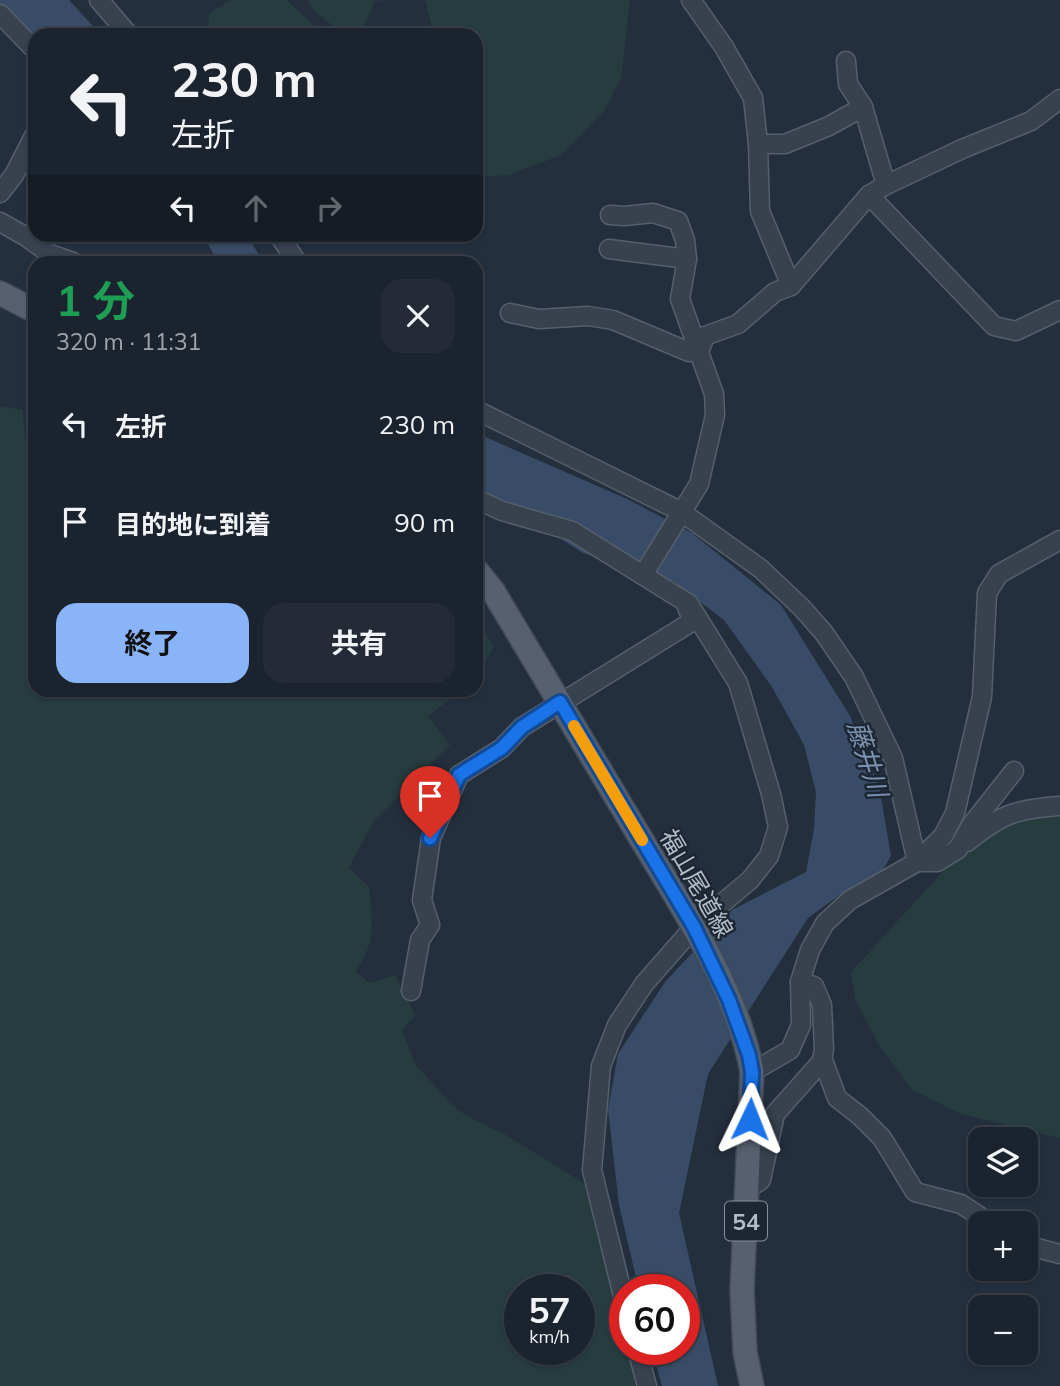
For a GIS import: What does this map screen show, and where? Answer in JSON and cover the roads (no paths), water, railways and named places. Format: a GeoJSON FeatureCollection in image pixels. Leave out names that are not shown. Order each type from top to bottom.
{"type":"FeatureCollection","features":[{"type":"Feature","properties":{"kind":"main road"},"geometry":{"type":"LineString","coordinates":[[0,293],[28,307]]}},
{"type":"Feature","properties":{"kind":"main road","name":"福山尾道線"},"geometry":{"type":"LineString","coordinates":[[483,579],[493,591],[696,931],[729,1000],[750,1063],[748,1189],[742,1290],[745,1352],[752,1386]]}},
{"type":"Feature","properties":{"kind":"street"},"geometry":{"type":"LineString","coordinates":[[99,0],[119,28]]}},
{"type":"Feature","properties":{"kind":"street"},"geometry":{"type":"LineString","coordinates":[[691,0],[724,47],[753,98],[758,144],[760,211],[791,286]]}},
{"type":"Feature","properties":{"kind":"street"},"geometry":{"type":"LineString","coordinates":[[0,13],[28,43]]}},
{"type":"Feature","properties":{"kind":"street"},"geometry":{"type":"LineString","coordinates":[[846,61],[848,84],[863,107],[886,185]]}},
{"type":"Feature","properties":{"kind":"street"},"geometry":{"type":"LineString","coordinates":[[699,352],[705,336],[738,324],[775,292],[791,286],[869,195],[1031,121],[1060,99]]}},
{"type":"Feature","properties":{"kind":"street"},"geometry":{"type":"LineString","coordinates":[[758,144],[785,144],[829,126],[863,107]]}},
{"type":"Feature","properties":{"kind":"street"},"geometry":{"type":"LineString","coordinates":[[0,193],[14,175],[28,148]]}},
{"type":"Feature","properties":{"kind":"street"},"geometry":{"type":"LineString","coordinates":[[869,195],[994,326],[1016,331],[1060,310]]}},
{"type":"Feature","properties":{"kind":"street"},"geometry":{"type":"LineString","coordinates":[[610,215],[653,213],[678,221],[685,240],[687,259],[680,299],[714,394],[715,415],[699,484],[643,575]]}},
{"type":"Feature","properties":{"kind":"street"},"geometry":{"type":"LineString","coordinates":[[0,222],[28,238]]}},
{"type":"Feature","properties":{"kind":"street"},"geometry":{"type":"LineString","coordinates":[[34,242],[56,256]]}},
{"type":"Feature","properties":{"kind":"street"},"geometry":{"type":"LineString","coordinates":[[609,249],[687,259]]}},
{"type":"Feature","properties":{"kind":"street"},"geometry":{"type":"LineString","coordinates":[[510,313],[539,319],[588,316],[613,320],[689,352],[699,352]]}},
{"type":"Feature","properties":{"kind":"street"},"geometry":{"type":"LineString","coordinates":[[483,414],[680,512],[761,569],[802,608],[824,633],[854,677],[893,758],[917,862]]}},
{"type":"Feature","properties":{"kind":"street"},"geometry":{"type":"LineString","coordinates":[[483,502],[502,511],[572,531],[689,604],[738,683],[771,793],[778,827],[769,856],[750,880],[644,984],[617,1025],[601,1066],[592,1170],[618,1274]]}},
{"type":"Feature","properties":{"kind":"street"},"geometry":{"type":"LineString","coordinates":[[750,1063],[774,1062],[790,1050],[801,1025],[800,982],[810,950],[825,923],[850,900],[917,862],[943,836],[956,813],[982,697],[987,593],[999,574],[1060,540]]}},
{"type":"Feature","properties":{"kind":"street"},"geometry":{"type":"LineString","coordinates":[[411,991],[420,940],[430,925],[422,900],[430,838],[459,775],[502,748],[522,727],[692,621],[686,607],[689,604]]}},
{"type":"Feature","properties":{"kind":"street"},"geometry":{"type":"LineString","coordinates":[[958,849],[972,824],[1014,771]]}},
{"type":"Feature","properties":{"kind":"street"},"geometry":{"type":"LineString","coordinates":[[917,862],[937,862],[996,819],[1017,810],[1060,806]]}},
{"type":"Feature","properties":{"kind":"street"},"geometry":{"type":"LineString","coordinates":[[748,1189],[761,1180],[775,1114],[822,1061],[822,1005],[814,986],[800,982]]}},
{"type":"Feature","properties":{"kind":"street"},"geometry":{"type":"LineString","coordinates":[[822,1061],[837,1098],[860,1116],[881,1139],[915,1192],[961,1204],[972,1211]]}},
{"type":"Feature","properties":{"kind":"street"},"geometry":{"type":"LineString","coordinates":[[1038,1248],[1060,1254]]}},
{"type":"Feature","properties":{"kind":"street"},"geometry":{"type":"LineString","coordinates":[[641,1365],[647,1386]]}},
{"type":"Feature","properties":{"kind":"water"},"geometry":{"type":"Polygon","coordinates":[[[0,0],[69,0],[95,28],[28,28],[28,36],[0,10],[0,0]]]}},
{"type":"Feature","properties":{"kind":"water"},"geometry":{"type":"Polygon","coordinates":[[[207,242],[251,242],[259,256],[215,256],[207,242]]]}},
{"type":"Feature","properties":{"kind":"water"},"geometry":{"type":"Polygon","coordinates":[[[483,436],[627,499],[692,533],[781,605],[850,716],[879,786],[891,856],[880,875],[841,894],[808,918],[708,1074],[679,1213],[693,1274],[635,1274],[619,1205],[608,1109],[618,1054],[665,982],[732,910],[806,872],[814,829],[816,792],[804,745],[772,687],[724,620],[674,582],[583,553],[483,492],[483,436]]]}},
{"type":"Feature","properties":{"kind":"water"},"geometry":{"type":"Polygon","coordinates":[[[700,1306],[718,1386],[662,1386],[656,1365],[700,1365],[700,1306]]]}},
{"type":"Feature","properties":{"kind":"water label","name":"藤井川"},"geometry":{"type":"Point","coordinates":[868,759]}}]}
